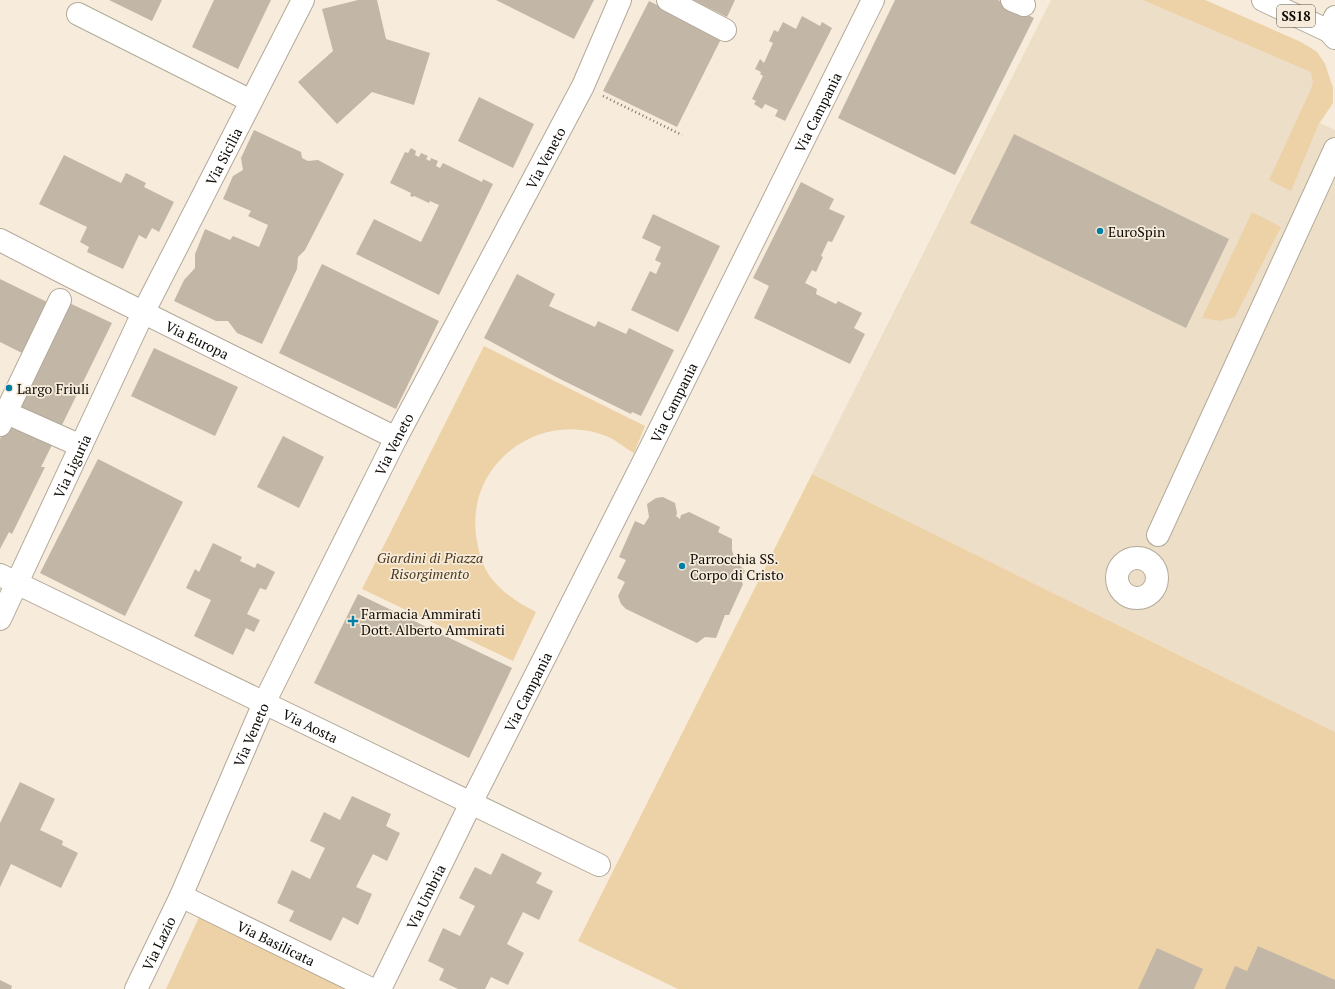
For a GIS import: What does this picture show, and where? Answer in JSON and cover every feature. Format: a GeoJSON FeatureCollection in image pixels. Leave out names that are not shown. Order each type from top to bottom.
{"type":"FeatureCollection","features":[{"type":"Feature","properties":{"kind":"street","name":"Via Sicilia"},"geometry":{"type":"LineString","coordinates":[[143,313],[303,0]]}},
{"type":"Feature","properties":{"kind":"street","name":"Via Veneto"},"geometry":{"type":"LineString","coordinates":[[181,896],[264,703],[396,438],[583,86],[620,0]]}},
{"type":"Feature","properties":{"kind":"street"},"geometry":{"type":"LineString","coordinates":[[668,0],[724,30]]}},
{"type":"Feature","properties":{"kind":"street","name":"Via Campania"},"geometry":{"type":"LineString","coordinates":[[471,803],[645,460],[873,0]]}},
{"type":"Feature","properties":{"kind":"street","name":"SS18"},"geometry":{"type":"LineString","coordinates":[[1263,0],[1333,30]]}},
{"type":"Feature","properties":{"kind":"street"},"geometry":{"type":"LineString","coordinates":[[78,14],[251,101]]}},
{"type":"Feature","properties":{"kind":"street"},"geometry":{"type":"LineString","coordinates":[[1158,535],[1156,585],[1148,595],[1142,598],[1129,597],[1119,588],[1117,575],[1123,564],[1135,558],[1158,535],[1335,149]]}},
{"type":"Feature","properties":{"kind":"street","name":"Via Europa"},"geometry":{"type":"LineString","coordinates":[[0,240],[143,313],[396,438]]}},
{"type":"Feature","properties":{"kind":"street"},"geometry":{"type":"LineString","coordinates":[[60,300],[2,416],[81,446]]}},
{"type":"Feature","properties":{"kind":"street","name":"Via Liguria"},"geometry":{"type":"LineString","coordinates":[[0,618],[8,579],[81,446],[143,313]]}},
{"type":"Feature","properties":{"kind":"street"},"geometry":{"type":"LineString","coordinates":[[1135,558],[1148,561],[1156,572]]}},
{"type":"Feature","properties":{"kind":"street","name":"Via Aosta"},"geometry":{"type":"LineString","coordinates":[[8,579],[599,865]]}},
{"type":"Feature","properties":{"kind":"street","name":"Via Umbria"},"geometry":{"type":"LineString","coordinates":[[380,989],[471,803]]}},
{"type":"Feature","properties":{"kind":"street","name":"Via Lazio"},"geometry":{"type":"LineString","coordinates":[[136,989],[181,896]]}},
{"type":"Feature","properties":{"kind":"street","name":"Via Basilicata"},"geometry":{"type":"LineString","coordinates":[[181,896],[371,989]]}},
{"type":"Feature","properties":{"kind":"path"},"geometry":{"type":"LineString","coordinates":[[583,86],[682,135]]}},
{"type":"Feature","properties":{"kind":"shaded area"},"geometry":{"type":"Polygon","coordinates":[[[1051,0],[1205,0],[1301,42],[1317,52],[1325,64],[1333,88],[1333,103],[1320,123],[1335,130],[1335,732],[812,474],[1051,0]]]}},
{"type":"Feature","properties":{"kind":"green space"},"geometry":{"type":"Polygon","coordinates":[[[1143,0],[1205,0],[1301,42],[1317,52],[1325,64],[1333,88],[1333,103],[1319,123],[1291,191],[1269,180],[1311,89],[1313,81],[1311,72],[1143,0]]]}},
{"type":"Feature","properties":{"kind":"green space"},"geometry":{"type":"Polygon","coordinates":[[[1252,212],[1281,227],[1235,317],[1220,321],[1202,318],[1252,212]]]}},
{"type":"Feature","properties":{"kind":"green space","name":"Giardini di Piazza Risorgimento"},"geometry":{"type":"Polygon","coordinates":[[[484,346],[645,426],[634,453],[609,437],[581,430],[556,431],[533,437],[512,449],[495,466],[483,486],[476,509],[476,535],[479,552],[483,563],[491,578],[501,589],[518,602],[536,612],[513,661],[362,589],[484,346]]]}},
{"type":"Feature","properties":{"kind":"green space"},"geometry":{"type":"Polygon","coordinates":[[[812,474],[1335,732],[1335,989],[678,989],[578,941],[812,474]]]}},
{"type":"Feature","properties":{"kind":"green space"},"geometry":{"type":"Polygon","coordinates":[[[200,915],[355,989],[166,989],[200,915]]]}},
{"type":"Feature","properties":{"kind":"building"},"geometry":{"type":"Polygon","coordinates":[[[109,0],[162,0],[152,21],[109,0]]]}},
{"type":"Feature","properties":{"kind":"building"},"geometry":{"type":"Polygon","coordinates":[[[214,0],[271,0],[238,69],[192,47],[214,0]]]}},
{"type":"Feature","properties":{"kind":"building"},"geometry":{"type":"Polygon","coordinates":[[[358,0],[377,0],[386,39],[430,53],[414,105],[372,92],[337,124],[298,82],[333,51],[322,9],[358,0]]]}},
{"type":"Feature","properties":{"kind":"building"},"geometry":{"type":"Polygon","coordinates":[[[496,0],[594,0],[574,39],[496,0]]]}},
{"type":"Feature","properties":{"kind":"building"},"geometry":{"type":"Polygon","coordinates":[[[693,0],[735,0],[727,17],[693,0]]]}},
{"type":"Feature","properties":{"kind":"building"},"geometry":{"type":"Polygon","coordinates":[[[895,0],[998,0],[1034,18],[955,175],[838,118],[895,0]]]}},
{"type":"Feature","properties":{"kind":"building"},"geometry":{"type":"Polygon","coordinates":[[[649,1],[722,37],[677,127],[603,91],[649,1]]]}},
{"type":"Feature","properties":{"kind":"building"},"geometry":{"type":"Polygon","coordinates":[[[802,16],[820,26],[822,22],[832,28],[785,121],[775,116],[778,110],[765,104],[762,109],[754,104],[756,101],[752,99],[763,76],[760,74],[761,72],[755,69],[760,59],[764,63],[773,43],[769,41],[774,30],[778,32],[783,22],[796,29],[802,16]]]}},
{"type":"Feature","properties":{"kind":"building"},"geometry":{"type":"Polygon","coordinates":[[[479,97],[534,124],[513,168],[458,141],[479,97]]]}},
{"type":"Feature","properties":{"kind":"building"},"geometry":{"type":"Polygon","coordinates":[[[254,130],[301,152],[302,158],[308,161],[318,160],[344,174],[305,250],[298,257],[297,269],[262,344],[237,333],[228,321],[216,321],[174,301],[184,280],[195,268],[195,254],[205,229],[230,240],[233,236],[259,247],[268,225],[248,216],[251,211],[223,199],[233,176],[243,170],[241,158],[254,130]]]}},
{"type":"Feature","properties":{"kind":"building","name":"EuroSpin"},"geometry":{"type":"Polygon","coordinates":[[[1014,134],[1229,239],[1186,328],[970,223],[1014,134]]]}},
{"type":"Feature","properties":{"kind":"building"},"geometry":{"type":"Polygon","coordinates":[[[411,148],[416,151],[415,155],[419,157],[421,153],[428,156],[426,159],[430,161],[431,158],[438,161],[436,166],[440,168],[443,163],[482,182],[483,179],[493,184],[439,295],[356,254],[374,219],[421,242],[439,205],[410,196],[411,193],[390,183],[405,152],[408,153],[411,148]]]}},
{"type":"Feature","properties":{"kind":"building"},"geometry":{"type":"Polygon","coordinates":[[[64,155],[121,183],[126,173],[146,183],[144,187],[174,202],[159,232],[152,228],[146,239],[139,235],[123,269],[87,252],[89,247],[80,242],[87,227],[39,204],[64,155]]]}},
{"type":"Feature","properties":{"kind":"building"},"geometry":{"type":"Polygon","coordinates":[[[801,182],[834,199],[829,209],[845,216],[832,242],[828,241],[816,272],[812,270],[805,283],[817,289],[816,294],[836,304],[838,301],[862,313],[854,328],[865,334],[850,364],[754,318],[769,286],[753,278],[801,182]]]}},
{"type":"Feature","properties":{"kind":"building"},"geometry":{"type":"Polygon","coordinates":[[[653,214],[720,246],[678,332],[631,310],[650,271],[656,274],[661,263],[655,260],[661,247],[642,238],[653,214]]]}},
{"type":"Feature","properties":{"kind":"building"},"geometry":{"type":"Polygon","coordinates":[[[322,264],[439,321],[396,409],[279,353],[322,264]]]}},
{"type":"Feature","properties":{"kind":"building"},"geometry":{"type":"Polygon","coordinates":[[[517,274],[555,294],[549,306],[595,327],[598,321],[626,334],[629,328],[674,350],[641,416],[632,412],[631,414],[558,378],[484,338],[517,274]]]}},
{"type":"Feature","properties":{"kind":"building"},"geometry":{"type":"Polygon","coordinates":[[[0,279],[47,302],[22,353],[0,342],[0,279]]]}},
{"type":"Feature","properties":{"kind":"building"},"geometry":{"type":"Polygon","coordinates":[[[65,301],[112,323],[60,429],[14,407],[65,301]]]}},
{"type":"Feature","properties":{"kind":"building"},"geometry":{"type":"Polygon","coordinates":[[[154,348],[238,387],[215,436],[131,396],[154,348]]]}},
{"type":"Feature","properties":{"kind":"building"},"geometry":{"type":"Polygon","coordinates":[[[8,423],[52,445],[41,467],[45,467],[12,534],[9,532],[0,549],[0,439],[8,423]]]}},
{"type":"Feature","properties":{"kind":"building"},"geometry":{"type":"Polygon","coordinates":[[[283,436],[324,457],[299,508],[257,487],[283,436]]]}},
{"type":"Feature","properties":{"kind":"building"},"geometry":{"type":"Polygon","coordinates":[[[98,459],[183,502],[125,616],[40,573],[98,459]]]}},
{"type":"Feature","properties":{"kind":"building","name":"Parrocchia SS. Corpo di Cristo"},"geometry":{"type":"Polygon","coordinates":[[[663,497],[675,503],[677,513],[676,516],[680,519],[681,515],[689,512],[720,527],[718,532],[732,539],[732,550],[735,560],[745,571],[740,579],[743,584],[729,615],[725,615],[716,638],[705,637],[697,643],[626,609],[621,604],[618,596],[625,582],[617,578],[626,560],[619,557],[635,521],[644,525],[649,517],[647,504],[656,498],[663,497]]]}},
{"type":"Feature","properties":{"kind":"building"},"geometry":{"type":"Polygon","coordinates":[[[213,543],[242,557],[240,561],[255,568],[257,563],[275,572],[266,590],[260,588],[247,614],[260,620],[254,632],[246,628],[233,655],[194,636],[211,600],[186,588],[195,569],[199,572],[213,543]]]}},
{"type":"Feature","properties":{"kind":"building"},"geometry":{"type":"Polygon","coordinates":[[[358,594],[512,668],[469,758],[314,683],[358,594]]]}},
{"type":"Feature","properties":{"kind":"building"},"geometry":{"type":"Polygon","coordinates":[[[20,782],[55,799],[40,830],[63,841],[62,845],[78,853],[61,888],[11,864],[0,887],[0,823],[20,782]]]}},
{"type":"Feature","properties":{"kind":"building"},"geometry":{"type":"Polygon","coordinates":[[[352,796],[391,814],[386,826],[400,833],[387,861],[373,854],[356,887],[372,894],[358,925],[343,917],[331,941],[289,921],[294,911],[277,903],[292,870],[310,879],[325,848],[310,841],[324,812],[340,820],[352,796]]]}},
{"type":"Feature","properties":{"kind":"building"},"geometry":{"type":"Polygon","coordinates":[[[502,853],[542,873],[536,883],[553,891],[539,920],[523,912],[507,944],[524,953],[508,985],[491,977],[485,989],[458,989],[439,980],[444,969],[428,961],[443,928],[460,936],[475,906],[459,898],[475,867],[491,875],[502,853]]]}},
{"type":"Feature","properties":{"kind":"building"},"geometry":{"type":"Polygon","coordinates":[[[1258,946],[1335,980],[1335,989],[1225,989],[1235,966],[1247,971],[1258,946]]]}},
{"type":"Feature","properties":{"kind":"building"},"geometry":{"type":"Polygon","coordinates":[[[1157,948],[1203,969],[1194,989],[1138,989],[1157,948]]]}},
{"type":"Feature","properties":{"kind":"building"},"geometry":{"type":"Polygon","coordinates":[[[0,980],[12,986],[11,989],[0,989],[0,980]]]}},
{"type":"Feature","properties":{"kind":"place","name":"EuroSpin"},"geometry":{"type":"Point","coordinates":[1100,231]}},
{"type":"Feature","properties":{"kind":"place","name":"Largo Friuli"},"geometry":{"type":"Point","coordinates":[9,388]}},
{"type":"Feature","properties":{"kind":"place","name":"Parrocchia SS. Corpo di Cristo"},"geometry":{"type":"Point","coordinates":[682,566]}},
{"type":"Feature","properties":{"kind":"place","name":"Farmacia Ammirati Dott. Alberto Ammirati"},"geometry":{"type":"Point","coordinates":[353,621]}}]}
